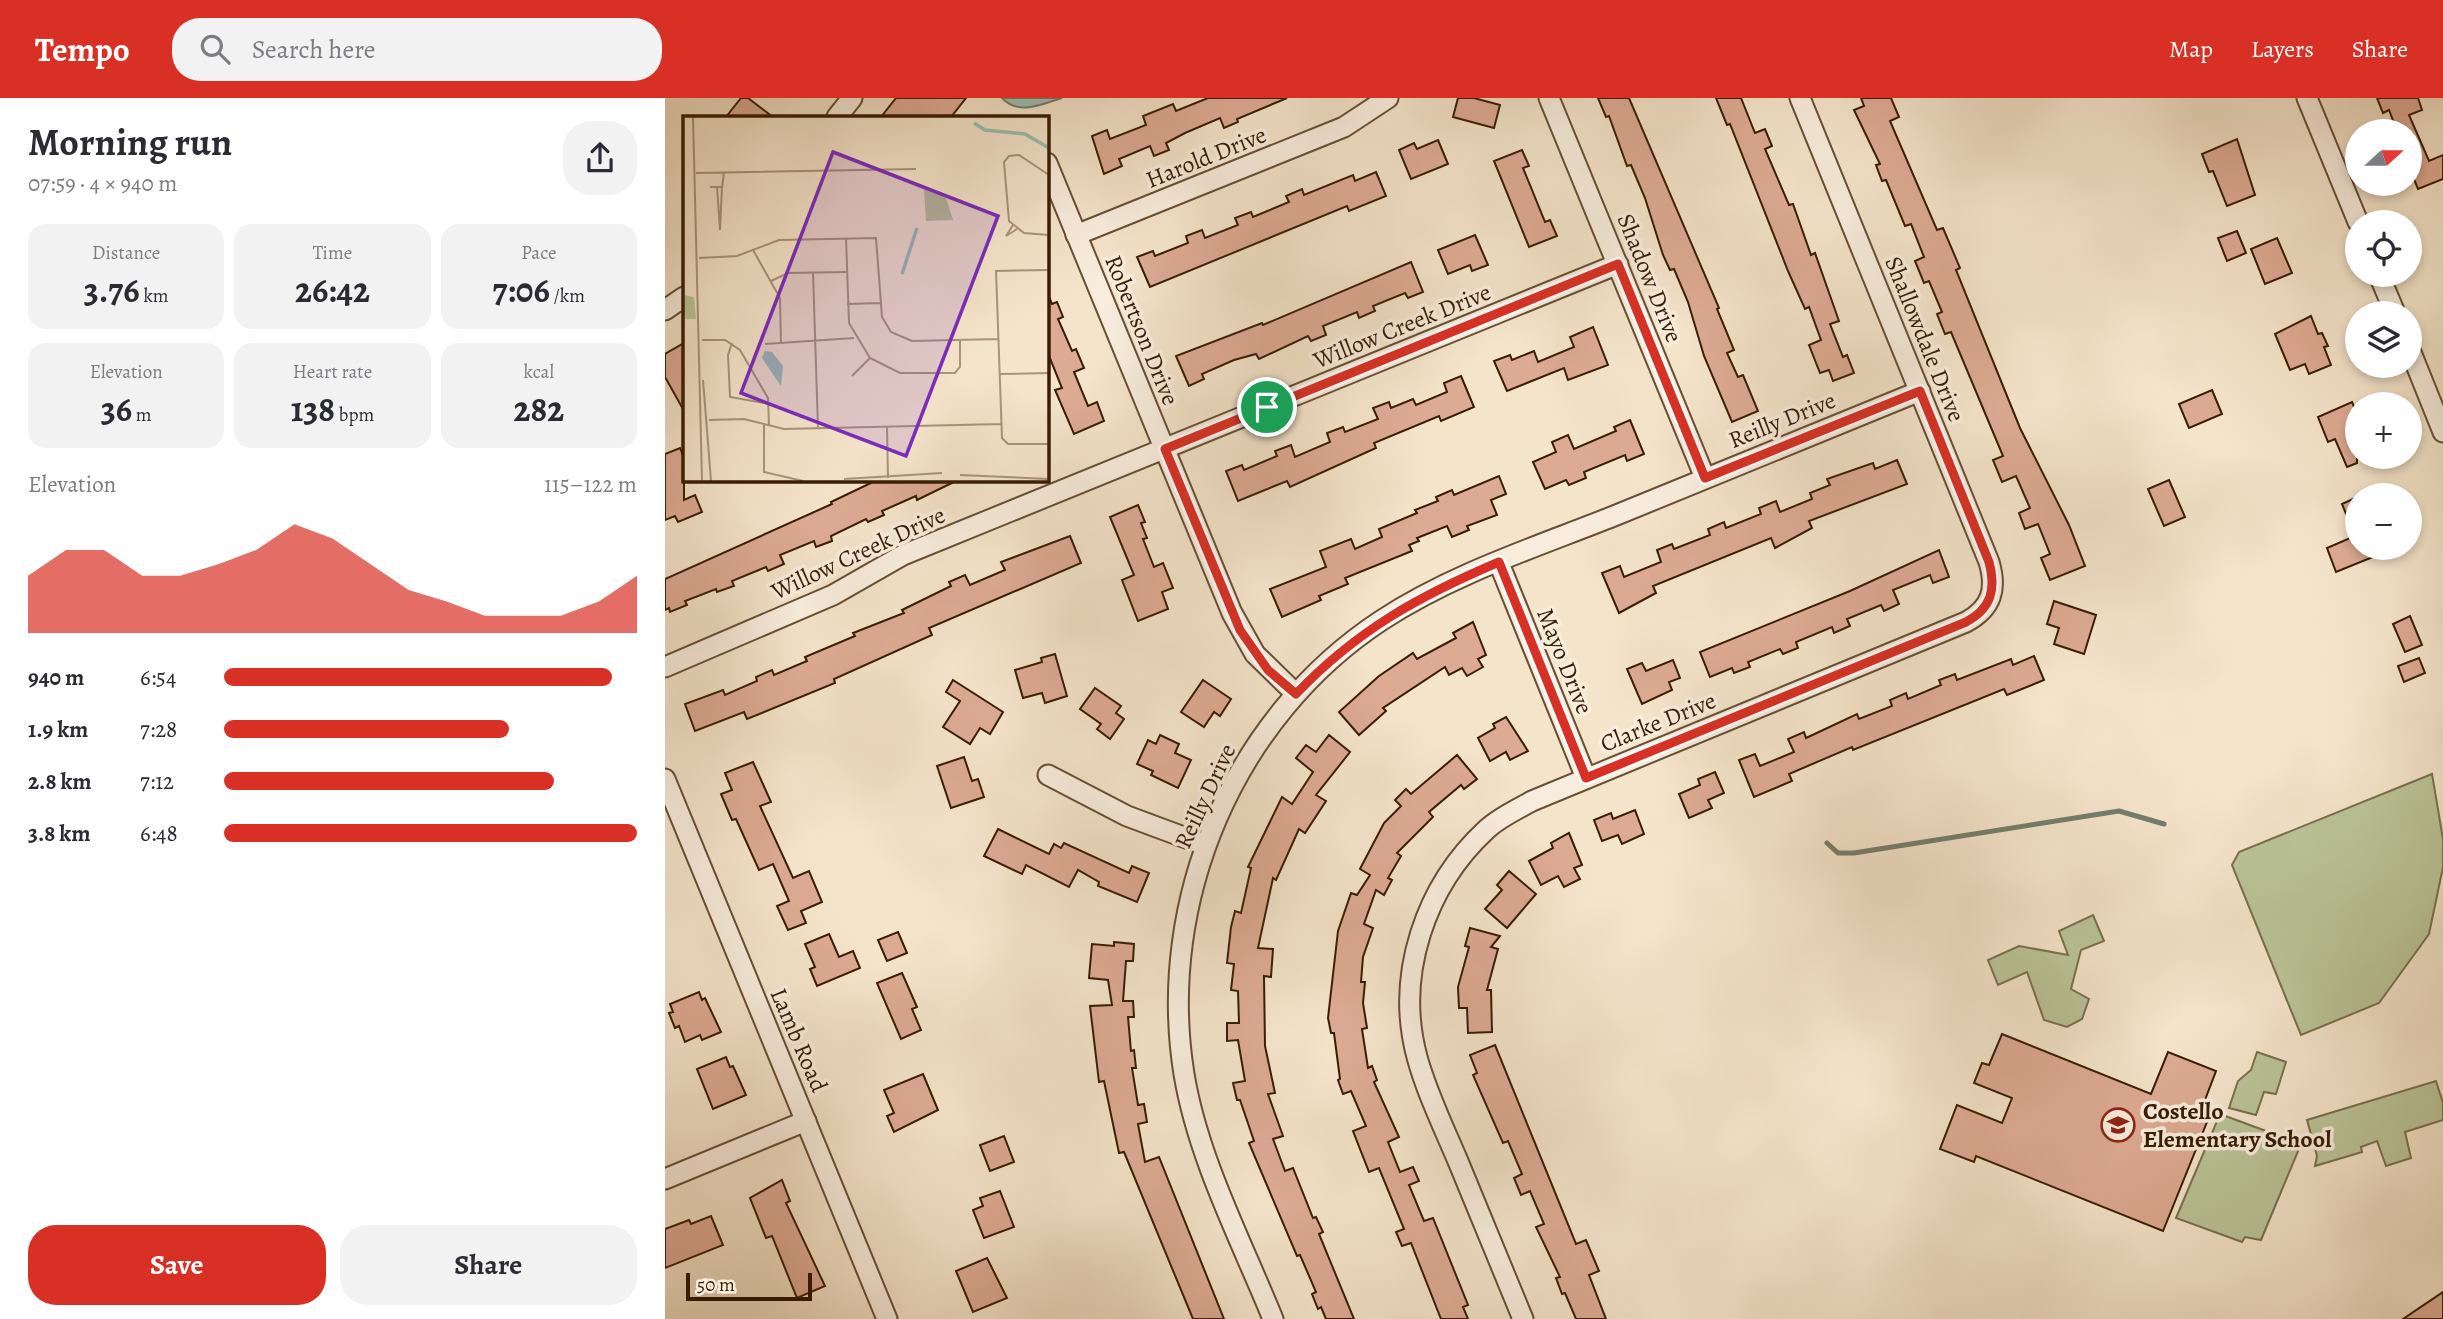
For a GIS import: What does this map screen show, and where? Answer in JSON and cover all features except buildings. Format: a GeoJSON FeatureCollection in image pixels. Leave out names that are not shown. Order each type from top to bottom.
{"type":"FeatureCollection","features":[{"type":"Feature","properties":{"kind":"street"},"geometry":{"type":"LineString","coordinates":[[838,116],[852,98]]}},
{"type":"Feature","properties":{"kind":"street","name":"Harold Drive"},"geometry":{"type":"LineString","coordinates":[[1076,235],[1344,127],[1388,98]]}},
{"type":"Feature","properties":{"kind":"street","name":"Shadow Drive"},"geometry":{"type":"LineString","coordinates":[[1549,98],[1705,478]]}},
{"type":"Feature","properties":{"kind":"street","name":"Shallowdale Drive"},"geometry":{"type":"LineString","coordinates":[[1800,98],[1989,562],[1994,585],[1991,601]]}},
{"type":"Feature","properties":{"kind":"street"},"geometry":{"type":"LineString","coordinates":[[2307,98],[2353,210]]}},
{"type":"Feature","properties":{"kind":"street","name":"Robertson Drive"},"geometry":{"type":"LineString","coordinates":[[1048,165],[1240,630],[1268,670],[1296,694]]}},
{"type":"Feature","properties":{"kind":"street","name":"Willow Creek Drive"},"geometry":{"type":"LineString","coordinates":[[665,667],[822,600],[903,555],[1618,264]]}},
{"type":"Feature","properties":{"kind":"street"},"geometry":{"type":"LineString","coordinates":[[665,310],[683,298]]}},
{"type":"Feature","properties":{"kind":"street"},"geometry":{"type":"LineString","coordinates":[[2421,378],[2443,432]]}},
{"type":"Feature","properties":{"kind":"street","name":"Reilly Drive"},"geometry":{"type":"LineString","coordinates":[[1273,1319],[1204,1149],[1184,1074],[1178,1005],[1181,945],[1191,890],[1205,845],[1240,769],[1296,694],[1340,652],[1382,620],[1441,587],[1920,391]]}},
{"type":"Feature","properties":{"kind":"street","name":"Mayo Drive"},"geometry":{"type":"LineString","coordinates":[[1499,562],[1586,778]]}},
{"type":"Feature","properties":{"kind":"street","name":"Clarke Drive"},"geometry":{"type":"LineString","coordinates":[[1523,1319],[1423,1074],[1412,1031],[1410,985],[1425,919],[1450,871],[1468,849],[1500,819],[1532,801],[1966,622],[1991,601]]}},
{"type":"Feature","properties":{"kind":"street"},"geometry":{"type":"LineString","coordinates":[[1048,775],[1127,816],[1205,845]]}},
{"type":"Feature","properties":{"kind":"street","name":"Lamb Road"},"geometry":{"type":"LineString","coordinates":[[665,779],[887,1319]]}},
{"type":"Feature","properties":{"kind":"street"},"geometry":{"type":"LineString","coordinates":[[665,1179],[806,1121]]}},
{"type":"Feature","properties":{"kind":"shaded area"},"geometry":{"type":"Polygon","coordinates":[[[1002,98],[1062,98],[1023,107],[1002,98]]]}},
{"type":"Feature","properties":{"kind":"shaded area"},"geometry":{"type":"Polygon","coordinates":[[[2432,774],[2443,839],[2443,867],[2429,934],[2379,1003],[2301,1035],[2232,865],[2239,852],[2432,774]]]}},
{"type":"Feature","properties":{"kind":"shaded area"},"geometry":{"type":"Polygon","coordinates":[[[2093,915],[2104,941],[2081,950],[2071,989],[2089,999],[2082,1019],[2067,1027],[2044,1020],[2027,972],[1998,985],[1988,960],[2019,946],[2068,955],[2059,931],[2093,915]]]}},
{"type":"Feature","properties":{"kind":"shaded area"},"geometry":{"type":"Polygon","coordinates":[[[2257,1052],[2286,1062],[2276,1094],[2264,1092],[2256,1115],[2229,1108],[2238,1081],[2251,1070],[2257,1052]]]}},
{"type":"Feature","properties":{"kind":"shaded area"},"geometry":{"type":"Polygon","coordinates":[[[2436,1081],[2443,1103],[2443,1120],[2405,1132],[2411,1158],[2386,1166],[2377,1141],[2361,1147],[2362,1152],[2315,1166],[2317,1156],[2307,1120],[2436,1081]]]}},
{"type":"Feature","properties":{"kind":"shaded area"},"geometry":{"type":"Polygon","coordinates":[[[2220,1114],[2301,1144],[2261,1240],[2245,1237],[2242,1242],[2176,1218],[2220,1114]]]}},
{"type":"Feature","properties":{"kind":"waterway"},"geometry":{"type":"LineString","coordinates":[[1827,843],[1838,853],[1854,853],[2119,811],[2164,824]]}},
{"type":"Feature","properties":{"kind":"place","name":"Costello Elementary School"},"geometry":{"type":"Point","coordinates":[2118,1125]}},
{"type":"Feature","properties":{"kind":"route"},"geometry":{"type":"LineString","coordinates":[[1618,264],[1705,478],[1920,391],[1989,562],[1994,585],[1991,601],[1966,622],[1586,778],[1499,562],[1441,587],[1382,620],[1356,638],[1296,694],[1268,670],[1247,643],[1232,613],[1165,449],[1267,407],[1618,264]]}}]}
